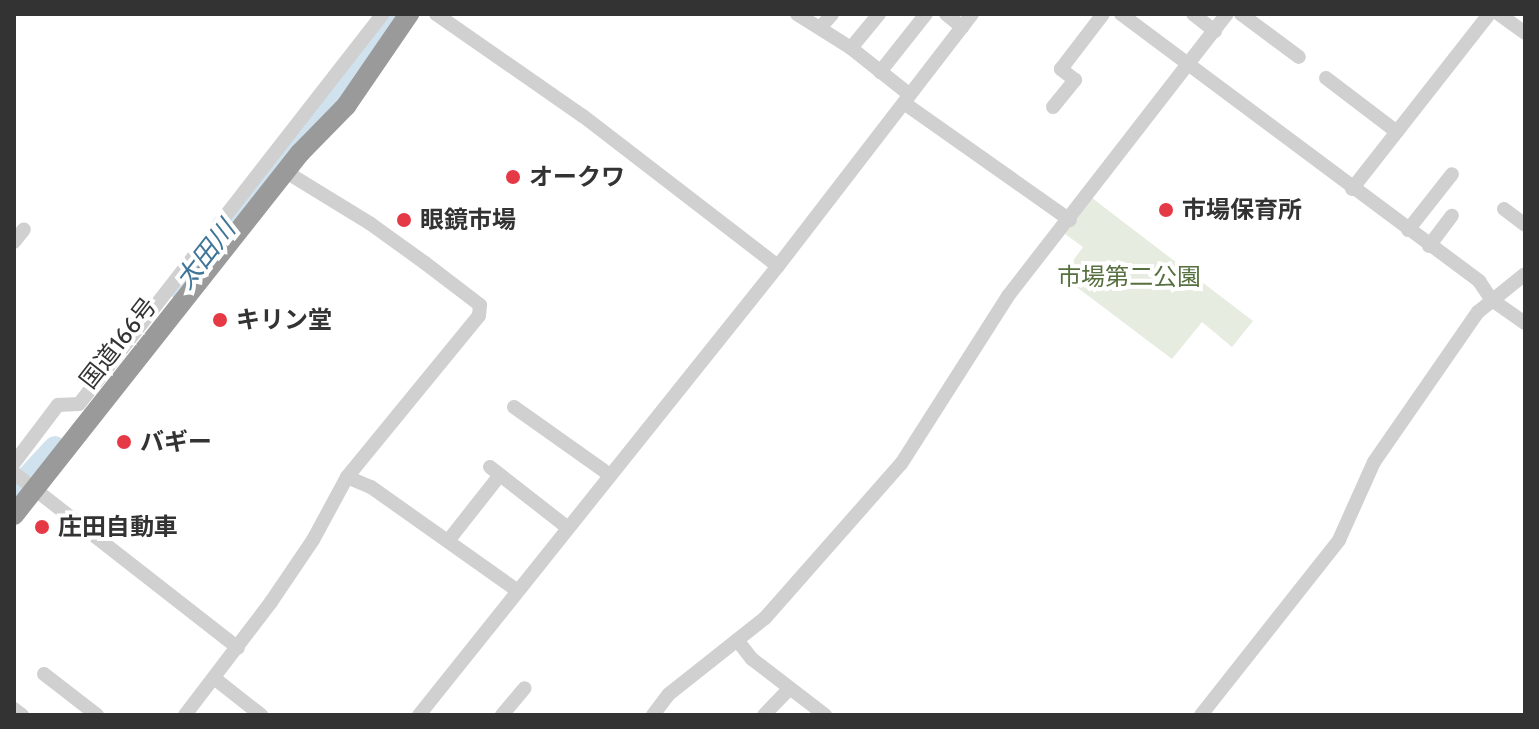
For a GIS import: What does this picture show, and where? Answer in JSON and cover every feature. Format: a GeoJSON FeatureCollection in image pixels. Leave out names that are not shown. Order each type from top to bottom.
{"type":"FeatureCollection","features":[{"type":"Feature","properties":{"kind":"highway","name":"国道166号"},"geometry":{"type":"LineString","coordinates":[[14,515],[300,153],[346,106],[409,14]]}},
{"type":"Feature","properties":{"kind":"street"},"geometry":{"type":"LineString","coordinates":[[238,648],[15,473],[58,405],[79,404],[383,14]]}},
{"type":"Feature","properties":{"kind":"street"},"geometry":{"type":"LineString","coordinates":[[436,14],[583,116],[778,266]]}},
{"type":"Feature","properties":{"kind":"street"},"geometry":{"type":"LineString","coordinates":[[797,14],[851,48],[907,99],[1070,220]]}},
{"type":"Feature","properties":{"kind":"street"},"geometry":{"type":"LineString","coordinates":[[820,28],[832,14]]}},
{"type":"Feature","properties":{"kind":"street"},"geometry":{"type":"LineString","coordinates":[[851,48],[879,14]]}},
{"type":"Feature","properties":{"kind":"street"},"geometry":{"type":"LineString","coordinates":[[880,72],[926,14]]}},
{"type":"Feature","properties":{"kind":"street"},"geometry":{"type":"LineString","coordinates":[[946,14],[962,27]]}},
{"type":"Feature","properties":{"kind":"street"},"geometry":{"type":"LineString","coordinates":[[419,715],[778,266],[972,14]]}},
{"type":"Feature","properties":{"kind":"street"},"geometry":{"type":"LineString","coordinates":[[1053,107],[1075,80],[1061,69],[1103,14]]}},
{"type":"Feature","properties":{"kind":"street"},"geometry":{"type":"LineString","coordinates":[[1121,14],[1188,67],[1479,281],[1492,300],[1525,323]]}},
{"type":"Feature","properties":{"kind":"street"},"geometry":{"type":"LineString","coordinates":[[1193,14],[1215,31]]}},
{"type":"Feature","properties":{"kind":"street"},"geometry":{"type":"LineString","coordinates":[[653,715],[669,694],[784,598],[901,464],[1008,296],[1227,14]]}},
{"type":"Feature","properties":{"kind":"street"},"geometry":{"type":"LineString","coordinates":[[1241,14],[1299,57]]}},
{"type":"Feature","properties":{"kind":"street"},"geometry":{"type":"LineString","coordinates":[[1352,189],[1489,14]]}},
{"type":"Feature","properties":{"kind":"street"},"geometry":{"type":"LineString","coordinates":[[1499,14],[1525,33]]}},
{"type":"Feature","properties":{"kind":"street"},"geometry":{"type":"LineString","coordinates":[[1326,78],[1397,132]]}},
{"type":"Feature","properties":{"kind":"street"},"geometry":{"type":"LineString","coordinates":[[185,715],[238,648],[313,540],[347,477],[479,316],[480,305],[371,224],[286,172]]}},
{"type":"Feature","properties":{"kind":"street"},"geometry":{"type":"LineString","coordinates":[[1408,230],[1452,174]]}},
{"type":"Feature","properties":{"kind":"street"},"geometry":{"type":"LineString","coordinates":[[1504,209],[1525,225]]}},
{"type":"Feature","properties":{"kind":"street"},"geometry":{"type":"LineString","coordinates":[[1429,246],[1452,216]]}},
{"type":"Feature","properties":{"kind":"street"},"geometry":{"type":"LineString","coordinates":[[1201,715],[1339,540],[1374,462],[1478,312],[1525,274]]}},
{"type":"Feature","properties":{"kind":"street"},"geometry":{"type":"LineString","coordinates":[[514,407],[610,475]]}},
{"type":"Feature","properties":{"kind":"street"},"geometry":{"type":"LineString","coordinates":[[448,541],[495,471],[568,528]]}},
{"type":"Feature","properties":{"kind":"street"},"geometry":{"type":"LineString","coordinates":[[347,477],[371,487],[518,591]]}},
{"type":"Feature","properties":{"kind":"street"},"geometry":{"type":"LineString","coordinates":[[737,640],[752,659],[825,715]]}},
{"type":"Feature","properties":{"kind":"street"},"geometry":{"type":"LineString","coordinates":[[44,674],[97,715]]}},
{"type":"Feature","properties":{"kind":"street"},"geometry":{"type":"LineString","coordinates":[[214,678],[261,715]]}},
{"type":"Feature","properties":{"kind":"street"},"geometry":{"type":"LineString","coordinates":[[502,715],[525,688]]}},
{"type":"Feature","properties":{"kind":"street"},"geometry":{"type":"LineString","coordinates":[[764,715],[790,688]]}},
{"type":"Feature","properties":{"kind":"street"},"geometry":{"type":"LineString","coordinates":[[14,709],[22,715]]}},
{"type":"Feature","properties":{"kind":"green space","name":"市場第二公園"},"geometry":{"type":"Polygon","coordinates":[[[1092,198],[1253,321],[1232,347],[1202,322],[1172,359],[1062,276],[1083,247],[1065,234],[1092,198]]]}},
{"type":"Feature","properties":{"kind":"waterway","name":"太田川"},"geometry":{"type":"LineString","coordinates":[[180,289],[392,14]]}},
{"type":"Feature","properties":{"kind":"waterway","name":"太田川"},"geometry":{"type":"LineString","coordinates":[[14,491],[55,447]]}},
{"type":"Feature","properties":{"kind":"place","name":"オークワ"},"geometry":{"type":"Point","coordinates":[513,177]}},
{"type":"Feature","properties":{"kind":"place","name":"市場保育所"},"geometry":{"type":"Point","coordinates":[1166,210]}},
{"type":"Feature","properties":{"kind":"place","name":"眼鏡市場"},"geometry":{"type":"Point","coordinates":[404,220]}},
{"type":"Feature","properties":{"kind":"place","name":"キリン堂"},"geometry":{"type":"Point","coordinates":[220,320]}},
{"type":"Feature","properties":{"kind":"place","name":"バギー"},"geometry":{"type":"Point","coordinates":[124,442]}},
{"type":"Feature","properties":{"kind":"place","name":"庄田自動車"},"geometry":{"type":"Point","coordinates":[42,527]}}]}
